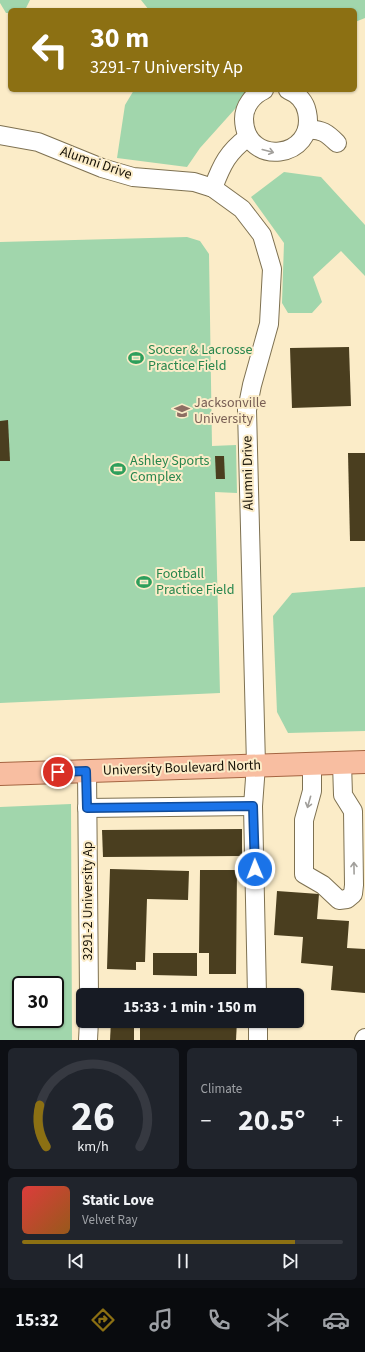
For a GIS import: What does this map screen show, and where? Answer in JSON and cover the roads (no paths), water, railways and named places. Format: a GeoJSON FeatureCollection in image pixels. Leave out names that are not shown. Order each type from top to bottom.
{"type":"FeatureCollection","features":[{"type":"Feature","properties":{"kind":"main road","name":"University Boulevard North"},"geometry":{"type":"LineString","coordinates":[[0,774],[365,762]]}},
{"type":"Feature","properties":{"kind":"street"},"geometry":{"type":"LineString","coordinates":[[261,92],[253,97],[247,106],[244,116],[244,127],[248,137],[255,145],[264,150],[275,152],[285,151],[298,143],[307,130],[309,119],[306,108],[301,99],[291,92]]}},
{"type":"Feature","properties":{"kind":"street"},"geometry":{"type":"LineString","coordinates":[[307,130],[315,129],[324,132],[337,143]]}},
{"type":"Feature","properties":{"kind":"street","name":"Alumni Drive"},"geometry":{"type":"LineString","coordinates":[[0,135],[38,142],[102,168],[133,177],[194,182],[214,188],[242,209],[253,221],[262,235],[272,269],[269,324],[252,385],[247,410],[256,765],[253,806],[258,988]]}},
{"type":"Feature","properties":{"kind":"street"},"geometry":{"type":"LineString","coordinates":[[214,188],[226,158],[236,146],[248,137]]}},
{"type":"Feature","properties":{"kind":"street"},"geometry":{"type":"LineString","coordinates":[[342,763],[343,795],[353,811],[353,894],[357,900]]}},
{"type":"Feature","properties":{"kind":"street"},"geometry":{"type":"LineString","coordinates":[[312,764],[312,791],[304,820],[304,874],[323,885],[339,900],[357,900]]}},
{"type":"Feature","properties":{"kind":"street","name":"3291-2 University Ap"},"geometry":{"type":"LineString","coordinates":[[86,771],[89,988]]}},
{"type":"Feature","properties":{"kind":"street"},"geometry":{"type":"LineString","coordinates":[[87,808],[253,806]]}},
{"type":"Feature","properties":{"kind":"street"},"geometry":{"type":"LineString","coordinates":[[88,1040],[89,1028]]}},
{"type":"Feature","properties":{"kind":"street"},"geometry":{"type":"LineString","coordinates":[[258,1028],[258,1040]]}},
{"type":"Feature","properties":{"kind":"place","name":"Soccer & Lacrosse Practice Field"},"geometry":{"type":"Point","coordinates":[136,358]}},
{"type":"Feature","properties":{"kind":"place","name":"Jacksonville University"},"geometry":{"type":"Point","coordinates":[182,411]}},
{"type":"Feature","properties":{"kind":"place","name":"Ashley Sports Complex"},"geometry":{"type":"Point","coordinates":[118,469]}},
{"type":"Feature","properties":{"kind":"place","name":"Football Practice Field"},"geometry":{"type":"Point","coordinates":[144,582]}}]}
